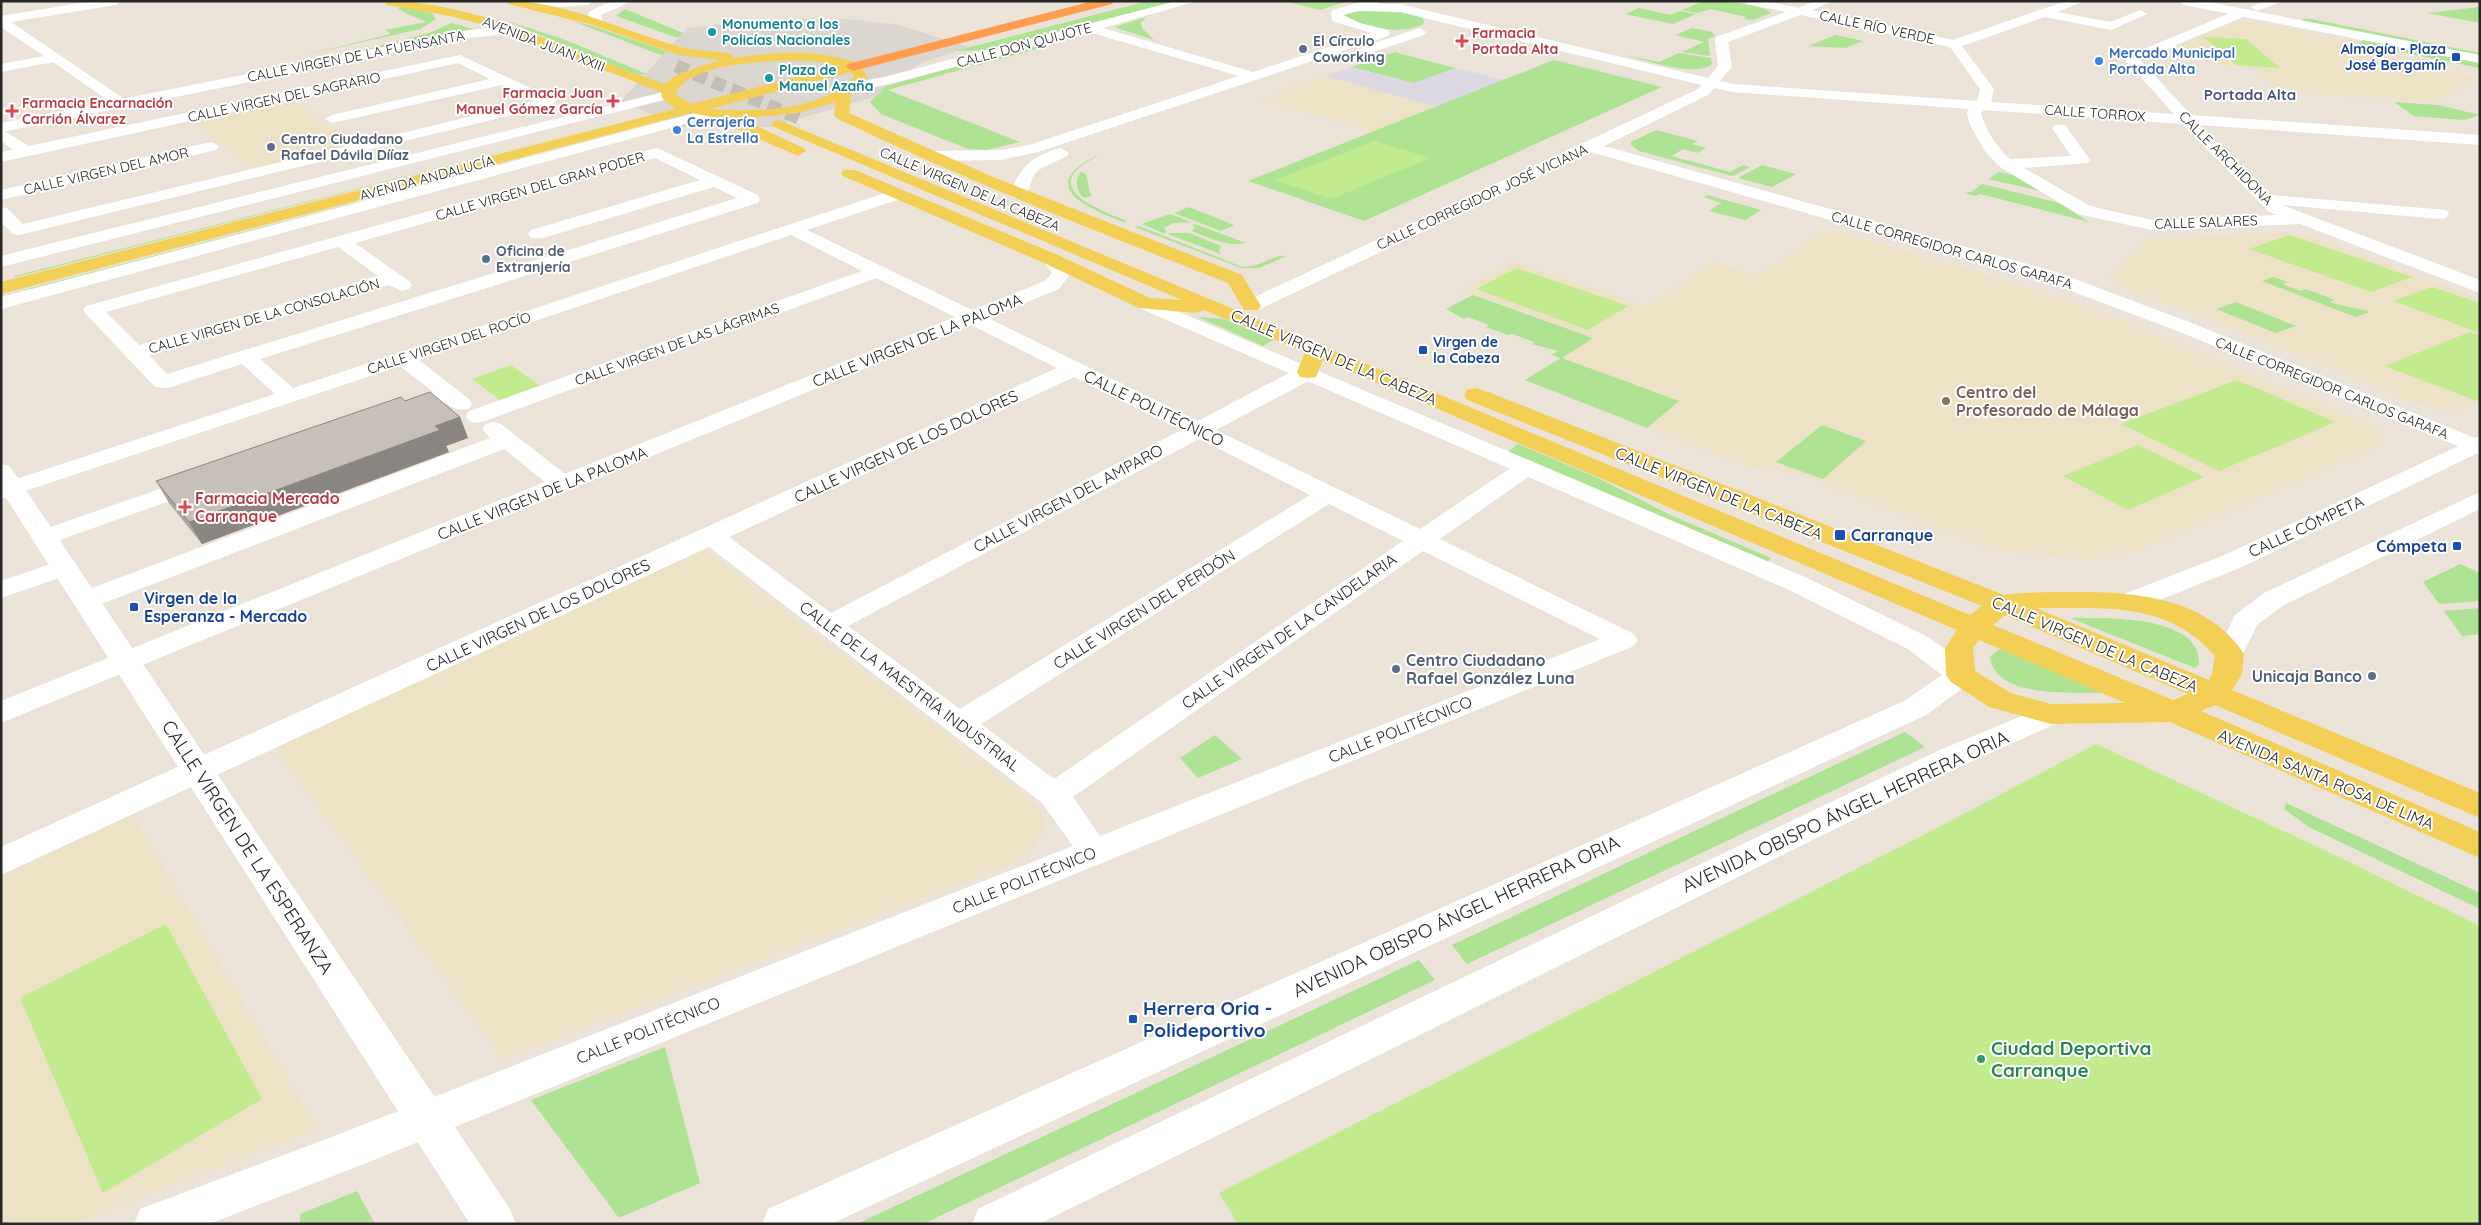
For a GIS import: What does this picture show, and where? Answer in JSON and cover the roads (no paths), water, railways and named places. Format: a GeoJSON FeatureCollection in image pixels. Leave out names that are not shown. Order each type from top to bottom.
{"type":"FeatureCollection","features":[{"type":"Feature","properties":{"kind":"highway"},"geometry":{"type":"LineString","coordinates":[[834,60],[1057,1]]}},
{"type":"Feature","properties":{"kind":"highway"},"geometry":{"type":"LineString","coordinates":[[853,68],[1108,1]]}},
{"type":"Feature","properties":{"kind":"main road","name":"AVENIDA JUAN XXIII"},"geometry":{"type":"LineString","coordinates":[[388,1],[449,11],[514,30],[669,96]]}},
{"type":"Feature","properties":{"kind":"main road","name":"AVENIDA JUAN XXIII"},"geometry":{"type":"LineString","coordinates":[[434,1],[506,16],[540,26]]}},
{"type":"Feature","properties":{"kind":"main road","name":"AVENIDA JUAN XXIII"},"geometry":{"type":"LineString","coordinates":[[512,1],[597,22],[684,52],[754,58]]}},
{"type":"Feature","properties":{"kind":"main road","name":"AVENIDA JUAN XXIII"},"geometry":{"type":"LineString","coordinates":[[497,7],[568,25],[627,46]]}},
{"type":"Feature","properties":{"kind":"main road"},"geometry":{"type":"LineString","coordinates":[[805,57],[834,60],[853,68],[861,77],[850,90],[821,103],[784,111],[715,113],[690,110],[669,96],[680,78],[696,71],[754,58],[805,57]]}},
{"type":"Feature","properties":{"kind":"main road","name":"AVENIDA ANDALUCÍA"},"geometry":{"type":"LineString","coordinates":[[1,274],[669,96],[834,60]]}},
{"type":"Feature","properties":{"kind":"main road","name":"AVENIDA ANDALUCÍA"},"geometry":{"type":"LineString","coordinates":[[1,288],[853,68]]}},
{"type":"Feature","properties":{"kind":"main road","name":"CALLE VIRGEN DE LA CABEZA"},"geometry":{"type":"LineString","coordinates":[[850,90],[841,115],[1019,194],[1235,279],[1250,306]]}},
{"type":"Feature","properties":{"kind":"main road"},"geometry":{"type":"LineString","coordinates":[[715,113],[816,159]]}},
{"type":"Feature","properties":{"kind":"main road","name":"CALLE VIRGEN DE LA CABEZA"},"geometry":{"type":"LineString","coordinates":[[800,119],[1250,306],[2002,604],[2215,694]]}},
{"type":"Feature","properties":{"kind":"main road","name":"CALLE VIRGEN DE LA CABEZA"},"geometry":{"type":"LineString","coordinates":[[780,124],[1104,259],[1215,308],[1312,361],[1973,627],[2171,712]]}},
{"type":"Feature","properties":{"kind":"main road","name":"CALLE VIRGEN DE LA CABEZA"},"geometry":{"type":"LineString","coordinates":[[834,167],[1051,260],[1146,304],[1215,308]]}},
{"type":"Feature","properties":{"kind":"main road"},"geometry":{"type":"LineString","coordinates":[[1215,308],[1250,306]]}},
{"type":"Feature","properties":{"kind":"main road"},"geometry":{"type":"LineString","coordinates":[[2028,600],[2129,602],[2175,613],[2208,632],[2230,654],[2227,674],[2215,694],[2171,712],[2052,714],[2000,700],[1961,674],[1959,648],[1973,627],[2002,604],[2028,600]]}},
{"type":"Feature","properties":{"kind":"main road"},"geometry":{"type":"LineString","coordinates":[[2215,694],[2480,806]]}},
{"type":"Feature","properties":{"kind":"main road","name":"AVENIDA SANTA ROSA DE LIMA"},"geometry":{"type":"LineString","coordinates":[[2171,712],[2278,756],[2480,846]]}},
{"type":"Feature","properties":{"kind":"street"},"geometry":{"type":"LineString","coordinates":[[1,21],[116,1]]}},
{"type":"Feature","properties":{"kind":"street"},"geometry":{"type":"LineString","coordinates":[[527,5],[588,1]]}},
{"type":"Feature","properties":{"kind":"street"},"geometry":{"type":"LineString","coordinates":[[597,22],[594,14],[608,6],[626,1]]}},
{"type":"Feature","properties":{"kind":"street","name":"CALLE DON QUIJOTE"},"geometry":{"type":"LineString","coordinates":[[850,90],[1191,1]]}},
{"type":"Feature","properties":{"kind":"street"},"geometry":{"type":"LineString","coordinates":[[1378,1],[1337,13],[1336,18],[1356,26],[1384,33]]}},
{"type":"Feature","properties":{"kind":"street","name":"CALLE RÍO VERDE"},"geometry":{"type":"LineString","coordinates":[[1750,1],[1954,44]]}},
{"type":"Feature","properties":{"kind":"street"},"geometry":{"type":"LineString","coordinates":[[1711,84],[1725,67],[1721,40],[1827,1]]}},
{"type":"Feature","properties":{"kind":"street"},"geometry":{"type":"LineString","coordinates":[[1980,105],[1986,99],[1986,89],[1954,44],[2078,1]]}},
{"type":"Feature","properties":{"kind":"street"},"geometry":{"type":"LineString","coordinates":[[2184,1],[2251,10],[2480,50]]}},
{"type":"Feature","properties":{"kind":"street"},"geometry":{"type":"LineString","coordinates":[[2226,1],[2251,10],[2480,59]]}},
{"type":"Feature","properties":{"kind":"street"},"geometry":{"type":"LineString","coordinates":[[2251,10],[2277,1]]}},
{"type":"Feature","properties":{"kind":"street"},"geometry":{"type":"LineString","coordinates":[[1357,7],[1397,5],[1471,27]]}},
{"type":"Feature","properties":{"kind":"street","name":"CALLE ARCHIDONA"},"geometry":{"type":"LineString","coordinates":[[2251,10],[2132,58],[2186,119],[2276,208],[2300,219],[2480,286]]}},
{"type":"Feature","properties":{"kind":"street","name":"CALLE VIRGEN DE LA FUENSANTA"},"geometry":{"type":"LineString","coordinates":[[228,82],[368,48],[439,27],[446,22],[449,11]]}},
{"type":"Feature","properties":{"kind":"street"},"geometry":{"type":"LineString","coordinates":[[2045,13],[2111,26],[2141,14]]}},
{"type":"Feature","properties":{"kind":"street"},"geometry":{"type":"LineString","coordinates":[[1019,194],[1023,176],[1030,166],[1051,157],[1436,25],[1436,21],[1426,15]]}},
{"type":"Feature","properties":{"kind":"street"},"geometry":{"type":"LineString","coordinates":[[1,21],[121,103]]}},
{"type":"Feature","properties":{"kind":"street"},"geometry":{"type":"LineString","coordinates":[[930,156],[1001,155],[1032,149],[1384,33],[1471,27]]}},
{"type":"Feature","properties":{"kind":"street","name":"CALLE TORROX"},"geometry":{"type":"LineString","coordinates":[[1471,27],[1711,84],[1749,90],[2480,140]]}},
{"type":"Feature","properties":{"kind":"street"},"geometry":{"type":"LineString","coordinates":[[1090,28],[1274,81]]}},
{"type":"Feature","properties":{"kind":"street","name":"CALLE VIRGEN DE LA FUENSANTA"},"geometry":{"type":"LineString","coordinates":[[1,128],[468,34],[514,30]]}},
{"type":"Feature","properties":{"kind":"street"},"geometry":{"type":"LineString","coordinates":[[381,52],[414,69]]}},
{"type":"Feature","properties":{"kind":"street"},"geometry":{"type":"LineString","coordinates":[[1,68],[55,58]]}},
{"type":"Feature","properties":{"kind":"street","name":"CALLE VIRGEN DEL SAGRARIO"},"geometry":{"type":"LineString","coordinates":[[1,158],[460,59],[550,102],[311,159]]}},
{"type":"Feature","properties":{"kind":"street"},"geometry":{"type":"LineString","coordinates":[[332,118],[504,80]]}},
{"type":"Feature","properties":{"kind":"street","name":"CALLE CORREGIDOR JOSÉ VICIANA"},"geometry":{"type":"LineString","coordinates":[[1250,306],[1589,148],[1703,92],[1711,84]]}},
{"type":"Feature","properties":{"kind":"street","name":"AVENIDA ANDALUCÍA"},"geometry":{"type":"LineString","coordinates":[[1,262],[669,96]]}},
{"type":"Feature","properties":{"kind":"street","name":"CALLE SALARES"},"geometry":{"type":"LineString","coordinates":[[1980,105],[1974,112],[1976,123],[1994,153],[2006,164],[2084,210],[2152,225],[2300,219]]}},
{"type":"Feature","properties":{"kind":"street","name":"AVENIDA ANDALUCÍA"},"geometry":{"type":"LineString","coordinates":[[1,302],[715,113]]}},
{"type":"Feature","properties":{"kind":"street"},"geometry":{"type":"LineString","coordinates":[[176,120],[249,174]]}},
{"type":"Feature","properties":{"kind":"street"},"geometry":{"type":"LineString","coordinates":[[2006,164],[2082,160],[2060,128]]}},
{"type":"Feature","properties":{"kind":"street"},"geometry":{"type":"LineString","coordinates":[[1,133],[26,152]]}},
{"type":"Feature","properties":{"kind":"street","name":"CALLE VIRGEN DEL AMOR"},"geometry":{"type":"LineString","coordinates":[[1,195],[211,146]]}},
{"type":"Feature","properties":{"kind":"street","name":"CALLE CORREGIDOR CARLOS GARAFA"},"geometry":{"type":"LineString","coordinates":[[1589,148],[2049,276],[2182,326],[2478,446]]}},
{"type":"Feature","properties":{"kind":"street","name":"CALLE VIRGEN DEL GRAN PODER"},"geometry":{"type":"LineString","coordinates":[[657,153],[715,181],[752,199],[163,382],[93,310],[657,153]]}},
{"type":"Feature","properties":{"kind":"street"},"geometry":{"type":"LineString","coordinates":[[1,212],[19,230],[311,159],[338,177]]}},
{"type":"Feature","properties":{"kind":"street"},"geometry":{"type":"LineString","coordinates":[[537,234],[715,181]]}},
{"type":"Feature","properties":{"kind":"street","name":"CALLE VIRGEN DEL ROCÍO"},"geometry":{"type":"LineString","coordinates":[[5,484],[290,396],[745,237],[792,229],[897,194]]}},
{"type":"Feature","properties":{"kind":"street"},"geometry":{"type":"LineString","coordinates":[[2266,198],[2440,214],[2423,198]]}},
{"type":"Feature","properties":{"kind":"street"},"geometry":{"type":"LineString","coordinates":[[376,202],[410,222]]}},
{"type":"Feature","properties":{"kind":"street"},"geometry":{"type":"LineString","coordinates":[[701,215],[719,224]]}},
{"type":"Feature","properties":{"kind":"street","name":"CALLE POLITÉCNICO"},"geometry":{"type":"LineString","coordinates":[[155,1224],[426,1119],[1624,640],[792,229]]}},
{"type":"Feature","properties":{"kind":"street"},"geometry":{"type":"LineString","coordinates":[[342,241],[424,301]]}},
{"type":"Feature","properties":{"kind":"street","name":"CALLE VIRGEN DE LA PALOMA"},"geometry":{"type":"LineString","coordinates":[[1,713],[1052,285],[1062,273],[1051,260]]}},
{"type":"Feature","properties":{"kind":"street","name":"CALLE VIRGEN DE LAS LÁGRIMAS"},"geometry":{"type":"LineString","coordinates":[[477,416],[878,271]]}},
{"type":"Feature","properties":{"kind":"street","name":"CALLE VIRGEN DE LA CONSOLACIÓN"},"geometry":{"type":"LineString","coordinates":[[135,353],[392,278]]}},
{"type":"Feature","properties":{"kind":"street","name":"CALLE VIRGEN DE LA CABEZA"},"geometry":{"type":"LineString","coordinates":[[1146,304],[1312,361],[1526,468],[1871,618],[1918,643],[1961,674]]}},
{"type":"Feature","properties":{"kind":"street"},"geometry":{"type":"LineString","coordinates":[[246,357],[290,396]]}},
{"type":"Feature","properties":{"kind":"street"},"geometry":{"type":"LineString","coordinates":[[403,358],[563,484]]}},
{"type":"Feature","properties":{"kind":"street","name":"CALLE VIRGEN DEL AMPARO"},"geometry":{"type":"LineString","coordinates":[[829,625],[1198,430],[1312,361]]}},
{"type":"Feature","properties":{"kind":"street","name":"CALLE VIRGEN DE LOS DOLORES"},"geometry":{"type":"LineString","coordinates":[[1,862],[1075,368]]}},
{"type":"Feature","properties":{"kind":"street"},"geometry":{"type":"LineString","coordinates":[[383,418],[449,394]]}},
{"type":"Feature","properties":{"kind":"street"},"geometry":{"type":"LineString","coordinates":[[86,600],[506,440]]}},
{"type":"Feature","properties":{"kind":"street","name":"CALLE CÓMPETA"},"geometry":{"type":"LineString","coordinates":[[2129,602],[2232,562],[2478,446]]}},
{"type":"Feature","properties":{"kind":"street","name":"CALLE VIRGEN DE LA CANDELARIA"},"geometry":{"type":"LineString","coordinates":[[1053,795],[1526,468]]}},
{"type":"Feature","properties":{"kind":"street"},"geometry":{"type":"LineString","coordinates":[[45,537],[224,474]]}},
{"type":"Feature","properties":{"kind":"street","name":"CALLE VIRGEN DE LA ESPERANZA"},"geometry":{"type":"LineString","coordinates":[[5,484],[65,566],[495,1224]]}},
{"type":"Feature","properties":{"kind":"street","name":"CALLE VIRGEN DEL PERDÓN"},"geometry":{"type":"LineString","coordinates":[[959,724],[1328,494]]}},
{"type":"Feature","properties":{"kind":"street"},"geometry":{"type":"LineString","coordinates":[[2230,654],[2245,621],[2274,599],[2480,499]]}},
{"type":"Feature","properties":{"kind":"street","name":"CALLE DE LA MAESTRÍA INDUSTRIAL"},"geometry":{"type":"LineString","coordinates":[[711,536],[1053,795],[1080,828],[1093,852]]}},
{"type":"Feature","properties":{"kind":"street"},"geometry":{"type":"LineString","coordinates":[[1,590],[65,566]]}},
{"type":"Feature","properties":{"kind":"street","name":"AVENIDA OBISPO ÁNGEL HERRERA ORIA"},"geometry":{"type":"LineString","coordinates":[[783,1224],[1915,708],[1961,674]]}},
{"type":"Feature","properties":{"kind":"street","name":"AVENIDA OBISPO ÁNGEL HERRERA ORIA"},"geometry":{"type":"LineString","coordinates":[[992,1224],[1953,757],[2052,714]]}},
{"type":"Feature","properties":{"kind":"tunnel"},"geometry":{"type":"LineString","coordinates":[[676,66],[801,119]]}},
{"type":"Feature","properties":{"kind":"place","name":"Monumento a los Policías Nacionales"},"geometry":{"type":"Point","coordinates":[712,32]}},
{"type":"Feature","properties":{"kind":"place","name":"Farmacia Portada Alta"},"geometry":{"type":"Point","coordinates":[1462,41]}},
{"type":"Feature","properties":{"kind":"place","name":"El Círculo Coworking"},"geometry":{"type":"Point","coordinates":[1303,49]}},
{"type":"Feature","properties":{"kind":"place","name":"Almogía - Plaza José Bergamín"},"geometry":{"type":"Point","coordinates":[2456,57]}},
{"type":"Feature","properties":{"kind":"place","name":"Mercado Municipal Portada Alta"},"geometry":{"type":"Point","coordinates":[2099,61]}},
{"type":"Feature","properties":{"kind":"place","name":"Plaza de Manuel Azaña"},"geometry":{"type":"Point","coordinates":[769,78]}},
{"type":"Feature","properties":{"kind":"place","name":"Farmacia Juan Manuel Gómez García"},"geometry":{"type":"Point","coordinates":[613,101]}},
{"type":"Feature","properties":{"kind":"place","name":"Farmacia Encarnación Carrión Álvarez"},"geometry":{"type":"Point","coordinates":[12,111]}},
{"type":"Feature","properties":{"kind":"place","name":"Cerrajería La Estrella"},"geometry":{"type":"Point","coordinates":[677,130]}},
{"type":"Feature","properties":{"kind":"place","name":"Centro Ciudadano Rafael Dávila Dííaz"},"geometry":{"type":"Point","coordinates":[271,147]}},
{"type":"Feature","properties":{"kind":"place","name":"Oficina de Extranjería"},"geometry":{"type":"Point","coordinates":[486,259]}},
{"type":"Feature","properties":{"kind":"place","name":"Virgen de la Cabeza"},"geometry":{"type":"Point","coordinates":[1423,350]}},
{"type":"Feature","properties":{"kind":"place","name":"Centro del Profesorado de Málaga"},"geometry":{"type":"Point","coordinates":[1946,401]}},
{"type":"Feature","properties":{"kind":"place","name":"Farmacia Mercado Carranque"},"geometry":{"type":"Point","coordinates":[185,507]}},
{"type":"Feature","properties":{"kind":"place","name":"Carranque"},"geometry":{"type":"Point","coordinates":[1840,535]}},
{"type":"Feature","properties":{"kind":"place","name":"Cómpeta"},"geometry":{"type":"Point","coordinates":[2457,546]}},
{"type":"Feature","properties":{"kind":"place","name":"Virgen de la Esperanza - Mercado"},"geometry":{"type":"Point","coordinates":[134,607]}},
{"type":"Feature","properties":{"kind":"place","name":"Centro Ciudadano Rafael González Luna"},"geometry":{"type":"Point","coordinates":[1396,669]}},
{"type":"Feature","properties":{"kind":"place","name":"Unicaja Banco"},"geometry":{"type":"Point","coordinates":[2372,676]}},
{"type":"Feature","properties":{"kind":"place","name":"Herrera Oria - Polideportivo"},"geometry":{"type":"Point","coordinates":[1133,1019]}},
{"type":"Feature","properties":{"kind":"place","name":"Ciudad Deportiva Carranque"},"geometry":{"type":"Point","coordinates":[1981,1059]}},
{"type":"Feature","properties":{"kind":"district","name":"Portada Alta"},"geometry":{"type":"Point","coordinates":[2250,95]}}]}
